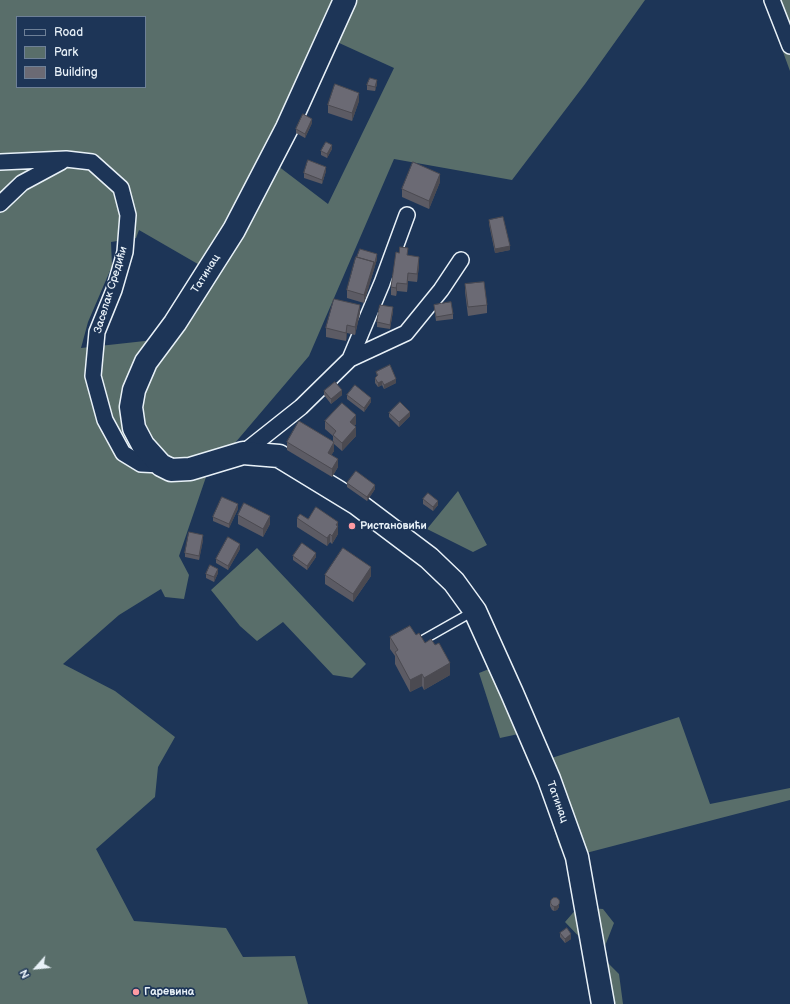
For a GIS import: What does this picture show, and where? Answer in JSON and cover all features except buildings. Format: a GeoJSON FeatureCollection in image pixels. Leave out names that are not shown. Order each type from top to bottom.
{"type":"FeatureCollection","features":[{"type":"Feature","properties":{"kind":"street","name":"Татинац"},"geometry":{"type":"LineString","coordinates":[[345,0],[286,128],[234,230],[175,323],[146,362],[134,390],[131,406],[134,428],[143,445],[160,465],[171,470],[190,470],[243,453],[301,407],[350,359],[406,333],[441,290],[461,260]]}},
{"type":"Feature","properties":{"kind":"street"},"geometry":{"type":"LineString","coordinates":[[772,0],[790,46]]}},
{"type":"Feature","properties":{"kind":"street","name":"Заселак Средићи"},"geometry":{"type":"LineString","coordinates":[[0,162],[66,159],[92,162],[121,188],[128,215],[125,252],[114,290],[97,332],[93,376],[105,420],[123,453],[141,464],[160,465]]}},
{"type":"Feature","properties":{"kind":"street"},"geometry":{"type":"LineString","coordinates":[[0,204],[22,183],[66,159]]}},
{"type":"Feature","properties":{"kind":"street","name":"Татинац"},"geometry":{"type":"LineString","coordinates":[[350,359],[382,282],[407,215]]}},
{"type":"Feature","properties":{"kind":"street","name":"Татинац"},"geometry":{"type":"LineString","coordinates":[[243,453],[279,456],[356,503],[429,558],[454,582],[475,611],[549,779],[576,857],[603,1004]]}},
{"type":"Feature","properties":{"kind":"lane"},"geometry":{"type":"LineString","coordinates":[[421,641],[475,611]]}},
{"type":"Feature","properties":{"kind":"green space"},"geometry":{"type":"Polygon","coordinates":[[[0,0],[645,0],[585,84],[512,180],[394,159],[309,356],[206,477],[179,556],[189,575],[184,599],[165,597],[161,589],[119,615],[63,664],[115,691],[175,737],[158,767],[155,797],[96,849],[134,921],[226,928],[243,957],[295,956],[308,1004],[0,1004],[0,0]],[[337,42],[278,166],[328,204],[394,68],[337,42]],[[139,230],[136,238],[111,242],[112,266],[88,322],[81,348],[154,340],[203,267],[139,230]]]}},
{"type":"Feature","properties":{"kind":"green space"},"geometry":{"type":"Polygon","coordinates":[[[764,0],[790,0],[790,71],[764,0]]]}},
{"type":"Feature","properties":{"kind":"green space"},"geometry":{"type":"Polygon","coordinates":[[[458,491],[487,545],[473,552],[427,529],[458,491]]]}},
{"type":"Feature","properties":{"kind":"green space"},"geometry":{"type":"Polygon","coordinates":[[[257,548],[366,664],[352,678],[333,675],[283,622],[257,641],[240,626],[211,590],[257,548]]]}},
{"type":"Feature","properties":{"kind":"green space"},"geometry":{"type":"Polygon","coordinates":[[[494,667],[523,733],[500,738],[479,673],[494,667]]]}},
{"type":"Feature","properties":{"kind":"green space"},"geometry":{"type":"Polygon","coordinates":[[[679,717],[710,804],[790,788],[790,800],[586,853],[560,848],[533,764],[679,717]]]}},
{"type":"Feature","properties":{"kind":"green space"},"geometry":{"type":"Polygon","coordinates":[[[578,907],[603,909],[614,923],[605,946],[608,963],[619,974],[623,1004],[600,1004],[586,944],[565,922],[578,907]]]}},
{"type":"Feature","properties":{"kind":"place","name":"Ристановићи"},"geometry":{"type":"Point","coordinates":[352,526]}},
{"type":"Feature","properties":{"kind":"place","name":"Гаревина"},"geometry":{"type":"Point","coordinates":[136,992]}}]}
